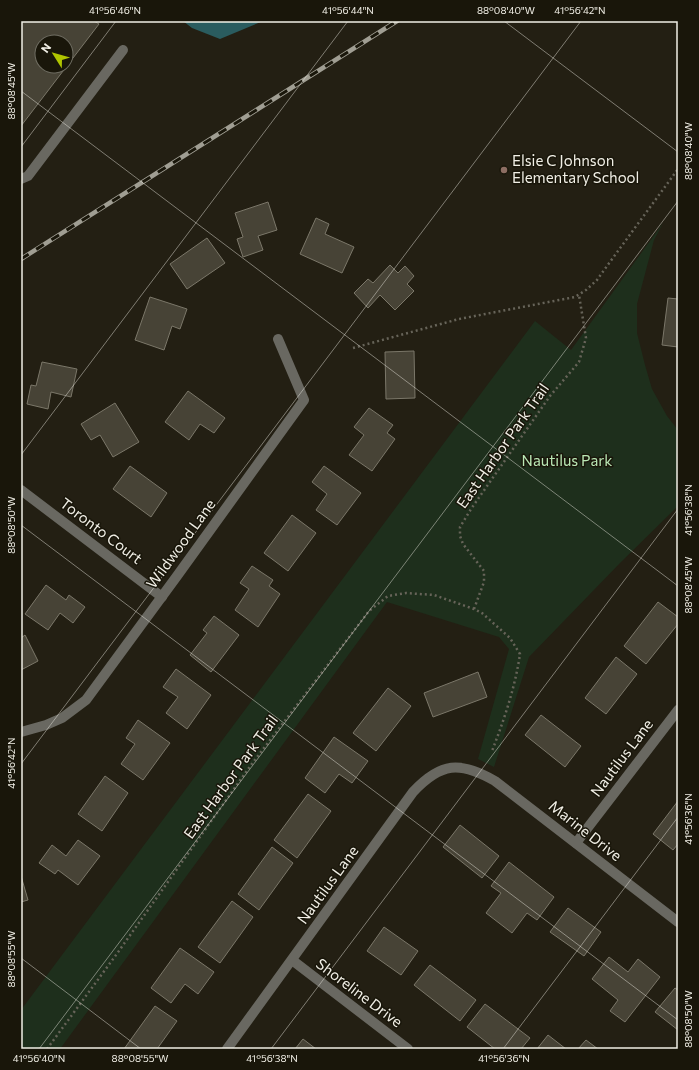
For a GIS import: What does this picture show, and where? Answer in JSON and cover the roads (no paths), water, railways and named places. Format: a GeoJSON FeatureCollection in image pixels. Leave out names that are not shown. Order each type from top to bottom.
{"type":"FeatureCollection","features":[{"type":"Feature","properties":{"kind":"street"},"geometry":{"type":"LineString","coordinates":[[21,179],[28,176],[123,50]]}},
{"type":"Feature","properties":{"kind":"street","name":"Wildwood Lane"},"geometry":{"type":"LineString","coordinates":[[21,732],[46,725],[62,718],[86,700],[304,400],[278,339]]}},
{"type":"Feature","properties":{"kind":"street","name":"Toronto Court"},"geometry":{"type":"LineString","coordinates":[[21,490],[162,596]]}},
{"type":"Feature","properties":{"kind":"street","name":"Nautilus Lane"},"geometry":{"type":"LineString","coordinates":[[576,843],[678,710]]}},
{"type":"Feature","properties":{"kind":"street","name":"Nautilus Lane"},"geometry":{"type":"LineString","coordinates":[[227,1049],[413,792],[420,784],[437,772],[460,767],[471,769]]}},
{"type":"Feature","properties":{"kind":"street","name":"Marine Drive"},"geometry":{"type":"LineString","coordinates":[[471,769],[495,781],[678,922]]}},
{"type":"Feature","properties":{"kind":"street","name":"Shoreline Drive"},"geometry":{"type":"LineString","coordinates":[[292,960],[408,1049]]}},
{"type":"Feature","properties":{"kind":"water"},"geometry":{"type":"Polygon","coordinates":[[[183,21],[263,21],[220,39],[192,28],[183,21]]]}},
{"type":"Feature","properties":{"kind":"railway"},"geometry":{"type":"LineString","coordinates":[[21,259],[397,21]]}},
{"type":"Feature","properties":{"kind":"place","name":"Elsie C Johnson Elementary School"},"geometry":{"type":"Point","coordinates":[504,170]}},
{"type":"Feature","properties":{"kind":"park label","name":"Nautilus Park"},"geometry":{"type":"Point","coordinates":[567,461]}}]}
